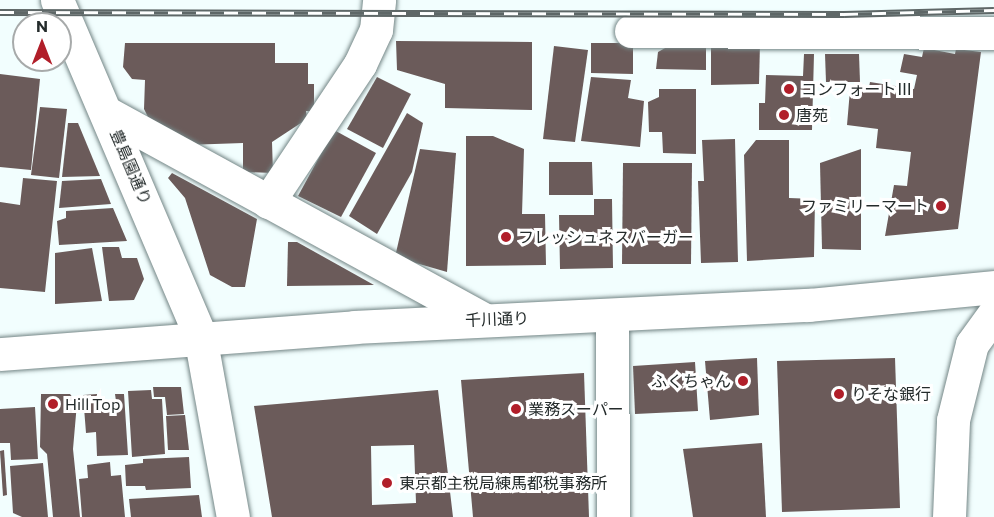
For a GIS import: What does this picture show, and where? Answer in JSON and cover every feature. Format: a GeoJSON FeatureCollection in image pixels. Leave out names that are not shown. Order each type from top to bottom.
{"type":"FeatureCollection","features":[{"type":"Feature","properties":{"kind":"street","name":"豊島園通り"},"geometry":{"type":"LineString","coordinates":[[57,0],[200,336],[233,517]]}},
{"type":"Feature","properties":{"kind":"street"},"geometry":{"type":"LineString","coordinates":[[268,202],[360,64],[376,30],[379,0]]}},
{"type":"Feature","properties":{"kind":"street"},"geometry":{"type":"LineString","coordinates":[[631,31],[994,33]]}},
{"type":"Feature","properties":{"kind":"street"},"geometry":{"type":"LineString","coordinates":[[107,113],[484,319]]}},
{"type":"Feature","properties":{"kind":"street","name":"千川通り"},"geometry":{"type":"LineString","coordinates":[[0,354],[200,336],[484,319],[612,316],[808,305],[994,286]]}},
{"type":"Feature","properties":{"kind":"street"},"geometry":{"type":"LineString","coordinates":[[949,517],[953,420],[972,344],[994,314]]}},
{"type":"Feature","properties":{"kind":"street"},"geometry":{"type":"LineString","coordinates":[[612,316],[613,517]]}},
{"type":"Feature","properties":{"kind":"building"},"geometry":{"type":"Polygon","coordinates":[[[396,41],[532,42],[532,110],[445,108],[445,84],[397,70],[396,41]]]}},
{"type":"Feature","properties":{"kind":"building"},"geometry":{"type":"Polygon","coordinates":[[[125,43],[275,43],[275,63],[308,63],[308,84],[314,84],[314,111],[306,111],[307,119],[272,142],[273,173],[243,172],[243,143],[186,145],[148,117],[144,109],[145,80],[132,79],[123,67],[125,43]]]}},
{"type":"Feature","properties":{"kind":"building"},"geometry":{"type":"Polygon","coordinates":[[[591,43],[625,43],[633,48],[633,74],[591,73],[591,43]]]}},
{"type":"Feature","properties":{"kind":"building"},"geometry":{"type":"Polygon","coordinates":[[[674,43],[706,43],[706,70],[656,69],[658,52],[674,43]]]}},
{"type":"Feature","properties":{"kind":"building"},"geometry":{"type":"Polygon","coordinates":[[[711,43],[760,43],[759,84],[711,85],[711,43]]]}},
{"type":"Feature","properties":{"kind":"building"},"geometry":{"type":"Polygon","coordinates":[[[554,46],[588,50],[575,142],[543,139],[554,46]]]}},
{"type":"Feature","properties":{"kind":"building"},"geometry":{"type":"Polygon","coordinates":[[[924,48],[955,54],[956,49],[981,52],[958,229],[885,236],[894,185],[907,186],[911,152],[876,148],[878,129],[847,125],[850,90],[868,92],[870,82],[914,89],[917,75],[900,72],[904,54],[922,57],[924,48]]]}},
{"type":"Feature","properties":{"kind":"building","name":"コンフォートⅢ"},"geometry":{"type":"Polygon","coordinates":[[[804,54],[814,54],[812,130],[759,130],[759,103],[765,103],[766,75],[803,76],[804,54]]]}},
{"type":"Feature","properties":{"kind":"building"},"geometry":{"type":"Polygon","coordinates":[[[825,54],[859,54],[860,82],[826,82],[825,54]]]}},
{"type":"Feature","properties":{"kind":"building"},"geometry":{"type":"Polygon","coordinates":[[[0,74],[40,79],[31,170],[0,167],[0,74]]]}},
{"type":"Feature","properties":{"kind":"building"},"geometry":{"type":"Polygon","coordinates":[[[377,77],[411,94],[383,148],[347,129],[377,77]]]}},
{"type":"Feature","properties":{"kind":"building"},"geometry":{"type":"Polygon","coordinates":[[[591,77],[631,80],[628,98],[644,101],[640,147],[581,141],[591,77]]]}},
{"type":"Feature","properties":{"kind":"building"},"geometry":{"type":"Polygon","coordinates":[[[659,89],[696,89],[696,154],[663,153],[662,132],[649,132],[648,102],[659,97],[659,89]]]}},
{"type":"Feature","properties":{"kind":"building"},"geometry":{"type":"Polygon","coordinates":[[[40,107],[67,109],[59,178],[31,175],[40,107]]]}},
{"type":"Feature","properties":{"kind":"building"},"geometry":{"type":"Polygon","coordinates":[[[407,113],[423,123],[412,172],[377,234],[349,216],[407,113]]]}},
{"type":"Feature","properties":{"kind":"building"},"geometry":{"type":"Polygon","coordinates":[[[68,123],[78,123],[100,176],[62,177],[68,123]]]}},
{"type":"Feature","properties":{"kind":"building"},"geometry":{"type":"Polygon","coordinates":[[[334,130],[376,153],[341,217],[298,196],[334,130]]]}},
{"type":"Feature","properties":{"kind":"building"},"geometry":{"type":"Polygon","coordinates":[[[466,136],[493,136],[524,149],[522,214],[545,214],[546,265],[466,266],[466,136]]]}},
{"type":"Feature","properties":{"kind":"building"},"geometry":{"type":"Polygon","coordinates":[[[735,139],[738,262],[701,263],[698,181],[704,181],[702,140],[735,139]]]}},
{"type":"Feature","properties":{"kind":"building"},"geometry":{"type":"Polygon","coordinates":[[[756,140],[789,140],[789,198],[815,199],[814,257],[747,261],[744,155],[756,140]]]}},
{"type":"Feature","properties":{"kind":"building"},"geometry":{"type":"Polygon","coordinates":[[[420,149],[456,153],[447,272],[395,257],[420,149]]]}},
{"type":"Feature","properties":{"kind":"building"},"geometry":{"type":"Polygon","coordinates":[[[861,149],[861,250],[822,249],[820,163],[861,149]]]}},
{"type":"Feature","properties":{"kind":"building"},"geometry":{"type":"Polygon","coordinates":[[[549,162],[592,162],[593,195],[549,195],[549,162]]]}},
{"type":"Feature","properties":{"kind":"building"},"geometry":{"type":"Polygon","coordinates":[[[623,163],[692,163],[691,264],[622,264],[623,163]]]}},
{"type":"Feature","properties":{"kind":"building"},"geometry":{"type":"Polygon","coordinates":[[[172,173],[257,219],[245,287],[232,287],[210,275],[185,198],[168,178],[172,173]]]}},
{"type":"Feature","properties":{"kind":"building"},"geometry":{"type":"Polygon","coordinates":[[[23,178],[57,181],[45,292],[0,288],[0,202],[20,205],[23,178]]]}},
{"type":"Feature","properties":{"kind":"building"},"geometry":{"type":"Polygon","coordinates":[[[101,179],[111,204],[59,208],[62,181],[101,179]]]}},
{"type":"Feature","properties":{"kind":"building"},"geometry":{"type":"Polygon","coordinates":[[[594,199],[612,199],[613,268],[560,269],[559,215],[594,215],[594,199]]]}},
{"type":"Feature","properties":{"kind":"building"},"geometry":{"type":"Polygon","coordinates":[[[113,208],[127,241],[59,245],[57,221],[66,218],[66,211],[113,208]]]}},
{"type":"Feature","properties":{"kind":"building"},"geometry":{"type":"Polygon","coordinates":[[[288,242],[297,242],[374,285],[287,286],[288,242]]]}},
{"type":"Feature","properties":{"kind":"building"},"geometry":{"type":"Polygon","coordinates":[[[102,247],[119,247],[122,258],[137,258],[144,279],[134,300],[109,301],[102,247]]]}},
{"type":"Feature","properties":{"kind":"building"},"geometry":{"type":"Polygon","coordinates":[[[92,248],[102,301],[55,304],[55,253],[92,248]]]}},
{"type":"Feature","properties":{"kind":"building"},"geometry":{"type":"Polygon","coordinates":[[[757,358],[759,415],[710,420],[705,361],[757,358]]]}},
{"type":"Feature","properties":{"kind":"building"},"geometry":{"type":"Polygon","coordinates":[[[895,358],[900,508],[782,512],[777,361],[895,358]]]}},
{"type":"Feature","properties":{"kind":"building"},"geometry":{"type":"Polygon","coordinates":[[[695,362],[698,411],[635,414],[633,366],[695,362]]]}},
{"type":"Feature","properties":{"kind":"building"},"geometry":{"type":"Polygon","coordinates":[[[584,373],[589,517],[473,517],[461,380],[584,373]]]}},
{"type":"Feature","properties":{"kind":"building"},"geometry":{"type":"Polygon","coordinates":[[[153,387],[181,387],[184,414],[167,415],[165,397],[154,397],[153,387]]]}},
{"type":"Feature","properties":{"kind":"building"},"geometry":{"type":"Polygon","coordinates":[[[151,390],[152,399],[162,399],[165,454],[132,457],[128,391],[151,390]]]}},
{"type":"Feature","properties":{"kind":"building"},"geometry":{"type":"Polygon","coordinates":[[[438,390],[453,517],[272,517],[254,406],[438,390]],[[414,445],[371,446],[372,505],[416,503],[414,445]]]}},
{"type":"Feature","properties":{"kind":"building"},"geometry":{"type":"Polygon","coordinates":[[[41,394],[70,394],[77,403],[73,449],[80,517],[53,517],[47,454],[40,447],[41,394]]]}},
{"type":"Feature","properties":{"kind":"building"},"geometry":{"type":"Polygon","coordinates":[[[97,394],[97,401],[116,401],[115,394],[124,394],[128,455],[97,456],[96,432],[86,433],[83,395],[97,394]]]}},
{"type":"Feature","properties":{"kind":"building"},"geometry":{"type":"Polygon","coordinates":[[[35,407],[38,459],[11,460],[10,443],[0,443],[0,409],[35,407]]]}},
{"type":"Feature","properties":{"kind":"building"},"geometry":{"type":"Polygon","coordinates":[[[185,415],[189,450],[168,450],[166,416],[185,415]]]}},
{"type":"Feature","properties":{"kind":"building"},"geometry":{"type":"Polygon","coordinates":[[[762,443],[766,517],[693,517],[683,449],[762,443]]]}},
{"type":"Feature","properties":{"kind":"building"},"geometry":{"type":"Polygon","coordinates":[[[4,450],[7,495],[3,496],[0,451],[4,450]]]}},
{"type":"Feature","properties":{"kind":"building"},"geometry":{"type":"Polygon","coordinates":[[[189,457],[191,488],[146,490],[145,486],[126,486],[125,465],[143,463],[143,459],[189,457]]]}},
{"type":"Feature","properties":{"kind":"building"},"geometry":{"type":"Polygon","coordinates":[[[110,462],[111,476],[121,475],[125,517],[82,517],[79,479],[88,478],[87,465],[110,462]]]}},
{"type":"Feature","properties":{"kind":"building"},"geometry":{"type":"Polygon","coordinates":[[[43,463],[48,517],[22,517],[13,513],[10,466],[43,463]]]}},
{"type":"Feature","properties":{"kind":"building"},"geometry":{"type":"Polygon","coordinates":[[[199,495],[202,517],[131,517],[129,499],[199,495]]]}},
{"type":"Feature","properties":{"kind":"railway"},"geometry":{"type":"LineString","coordinates":[[0,12],[844,14],[994,10]]}},
{"type":"Feature","properties":{"kind":"place","name":"コンフォートⅢ"},"geometry":{"type":"Point","coordinates":[789,89]}},
{"type":"Feature","properties":{"kind":"place","name":"唐苑"},"geometry":{"type":"Point","coordinates":[784,115]}},
{"type":"Feature","properties":{"kind":"place","name":"ファミリーマート"},"geometry":{"type":"Point","coordinates":[941,206]}},
{"type":"Feature","properties":{"kind":"place","name":"フレッシュネスバーガー"},"geometry":{"type":"Point","coordinates":[506,237]}},
{"type":"Feature","properties":{"kind":"place","name":"ふくちゃん"},"geometry":{"type":"Point","coordinates":[743,381]}},
{"type":"Feature","properties":{"kind":"place","name":"りそな銀行"},"geometry":{"type":"Point","coordinates":[839,394]}},
{"type":"Feature","properties":{"kind":"place","name":"Hill Top"},"geometry":{"type":"Point","coordinates":[53,404]}},
{"type":"Feature","properties":{"kind":"place","name":"業務スーパー"},"geometry":{"type":"Point","coordinates":[516,409]}},
{"type":"Feature","properties":{"kind":"place","name":"東京都主税局練馬都税事務所"},"geometry":{"type":"Point","coordinates":[387,483]}}]}
